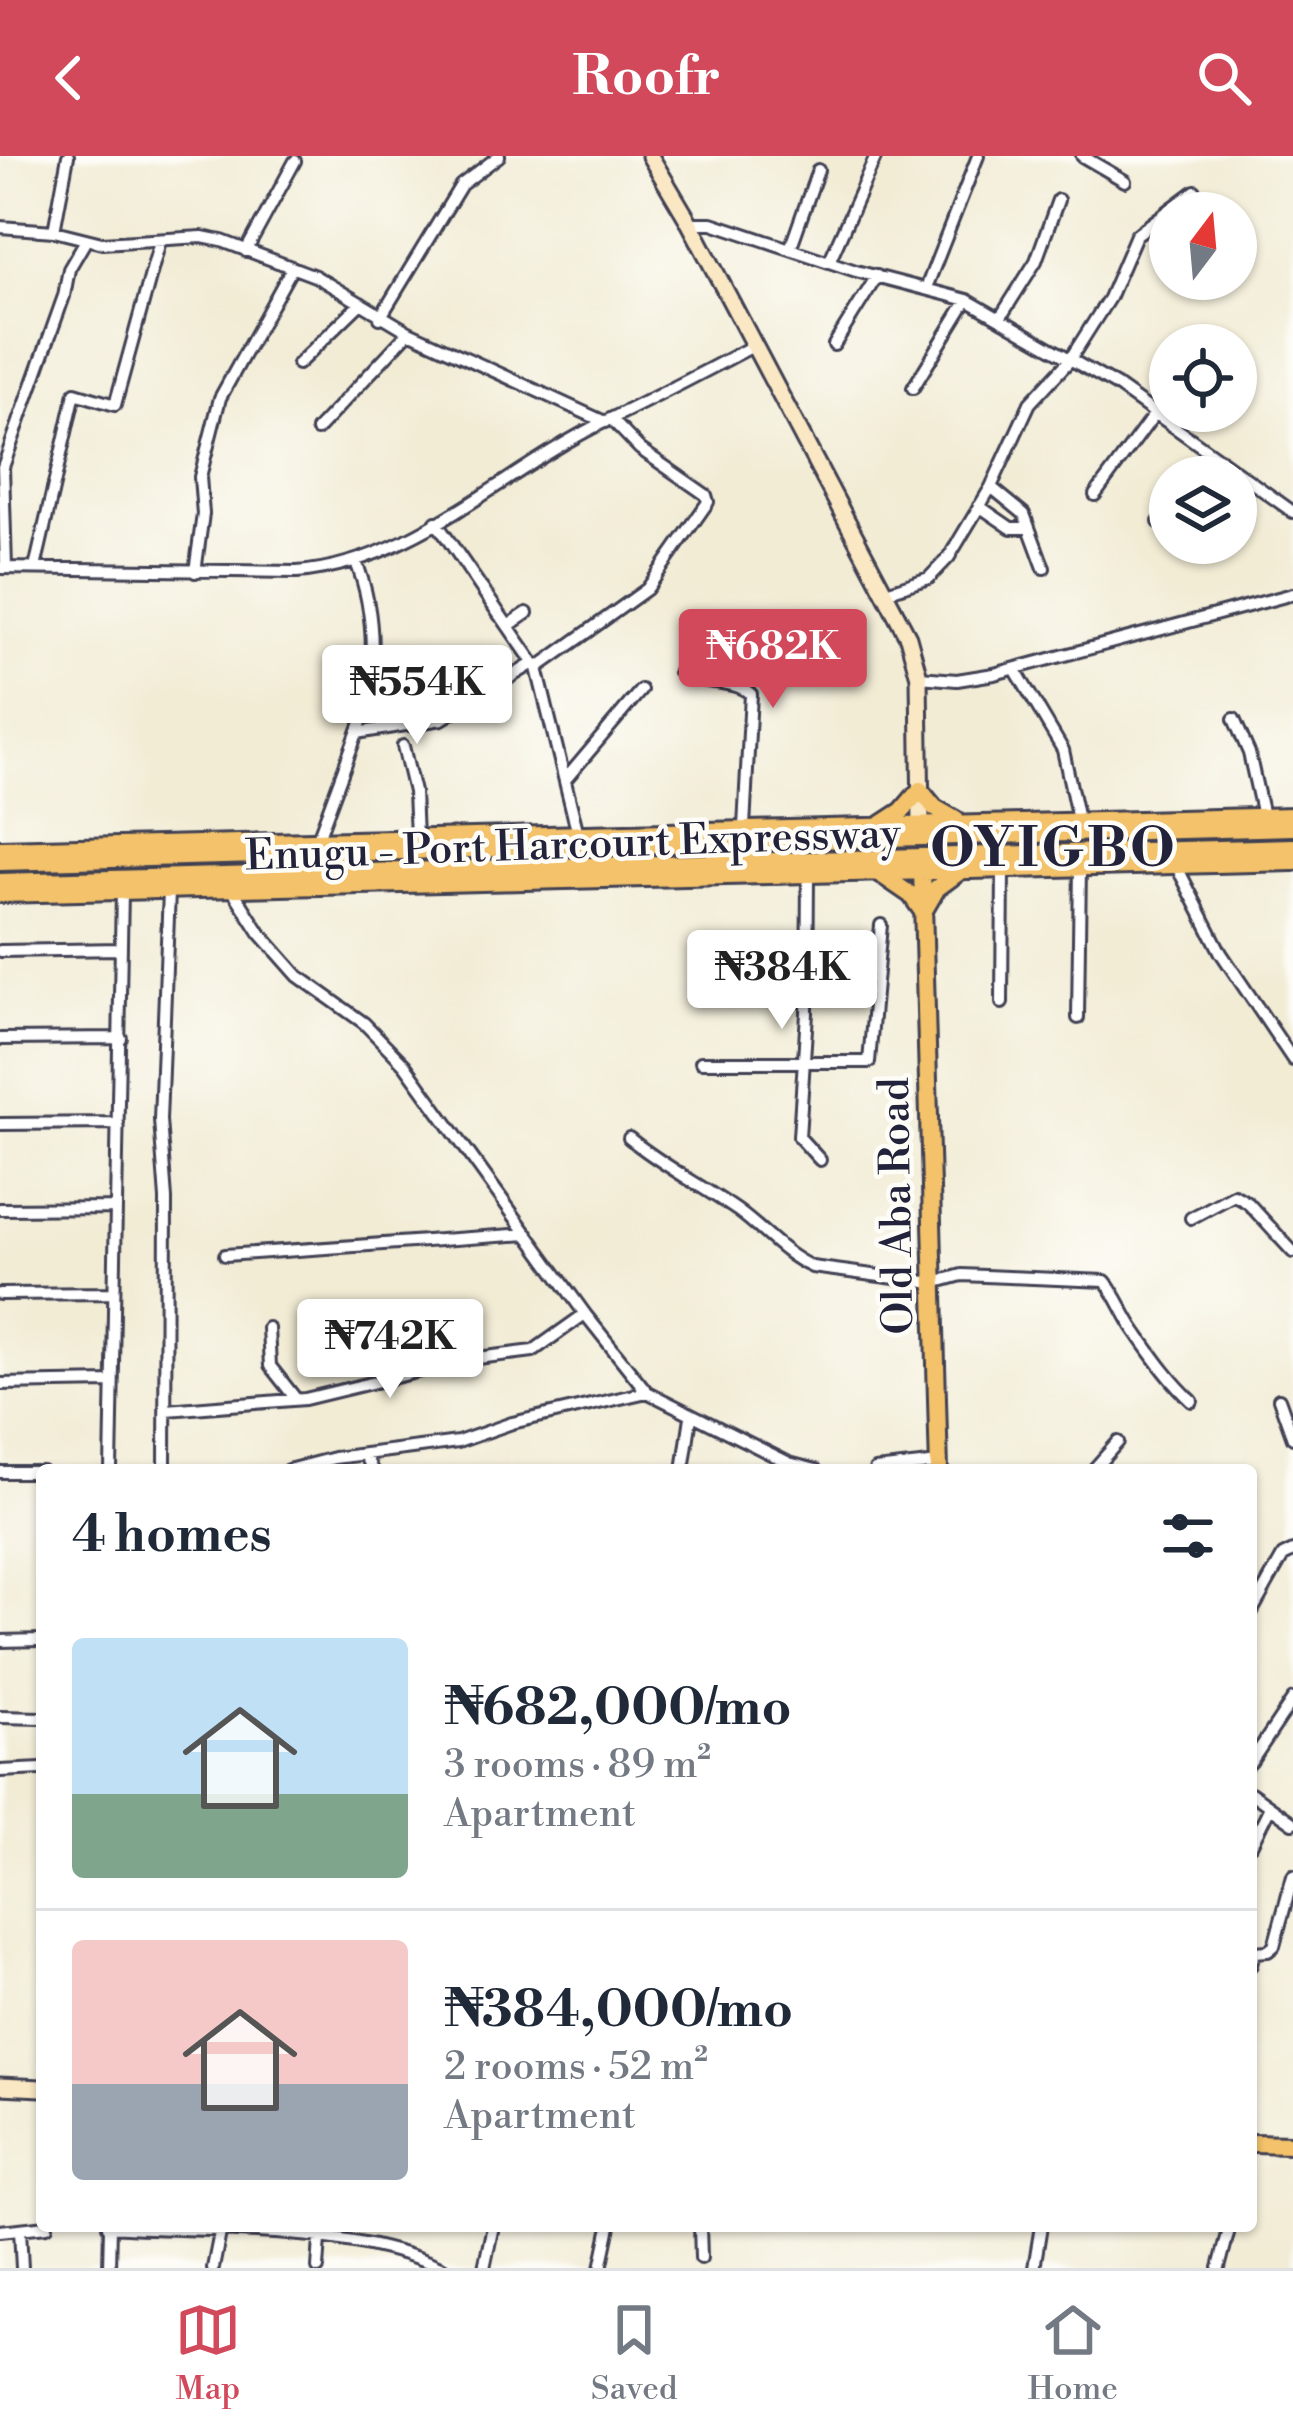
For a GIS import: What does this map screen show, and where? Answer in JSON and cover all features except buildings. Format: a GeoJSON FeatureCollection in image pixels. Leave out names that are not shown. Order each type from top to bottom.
{"type":"FeatureCollection","features":[{"type":"Feature","properties":{"kind":"highway","name":"Enugu - Port Harcourt Expressway"},"geometry":{"type":"LineString","coordinates":[[0,861],[1293,826]]}},
{"type":"Feature","properties":{"kind":"highway","name":"Enugu - Port Harcourt Expressway"},"geometry":{"type":"LineString","coordinates":[[0,883],[1293,848]]}},
{"type":"Feature","properties":{"kind":"main road"},"geometry":{"type":"LineString","coordinates":[[881,825],[902,811],[920,790],[935,808],[962,823]]}},
{"type":"Feature","properties":{"kind":"main road","name":"Enugu - Port Harcourt Expressway"},"geometry":{"type":"LineString","coordinates":[[0,849],[1293,816]]}},
{"type":"Feature","properties":{"kind":"main road","name":"Enugu - Port Harcourt Expressway"},"geometry":{"type":"LineString","coordinates":[[0,894],[1293,862]]}},
{"type":"Feature","properties":{"kind":"main road"},"geometry":{"type":"LineString","coordinates":[[874,870],[902,887],[923,912],[937,888],[963,868]]}},
{"type":"Feature","properties":{"kind":"main road","name":"Old Aba Road"},"geometry":{"type":"LineString","coordinates":[[922,869],[939,1464]]}},
{"type":"Feature","properties":{"kind":"main road"},"geometry":{"type":"LineString","coordinates":[[1257,2143],[1293,2144]]}},
{"type":"Feature","properties":{"kind":"street"},"geometry":{"type":"LineString","coordinates":[[54,231],[68,156]]}},
{"type":"Feature","properties":{"kind":"street"},"geometry":{"type":"LineString","coordinates":[[380,318],[461,185],[500,156]]}},
{"type":"Feature","properties":{"kind":"street"},"geometry":{"type":"LineString","coordinates":[[650,156],[908,638],[919,677],[921,824]]}},
{"type":"Feature","properties":{"kind":"street"},"geometry":{"type":"LineString","coordinates":[[829,262],[876,156]]}},
{"type":"Feature","properties":{"kind":"street"},"geometry":{"type":"LineString","coordinates":[[926,288],[978,156]]}},
{"type":"Feature","properties":{"kind":"street"},"geometry":{"type":"LineString","coordinates":[[1082,156],[1125,181]]}},
{"type":"Feature","properties":{"kind":"street"},"geometry":{"type":"LineString","coordinates":[[246,251],[295,161]]}},
{"type":"Feature","properties":{"kind":"street"},"geometry":{"type":"LineString","coordinates":[[790,249],[818,170]]}},
{"type":"Feature","properties":{"kind":"street"},"geometry":{"type":"LineString","coordinates":[[886,592],[939,570],[991,487],[1030,403],[1069,361],[1109,298],[1136,235],[1195,191]]}},
{"type":"Feature","properties":{"kind":"street"},"geometry":{"type":"LineString","coordinates":[[1000,317],[1036,261],[1058,200]]}},
{"type":"Feature","properties":{"kind":"street"},"geometry":{"type":"LineString","coordinates":[[689,224],[712,223],[967,300],[1149,408]]}},
{"type":"Feature","properties":{"kind":"street"},"geometry":{"type":"LineString","coordinates":[[0,227],[130,244],[202,236],[292,268],[337,287],[409,332],[609,421],[706,495],[708,502],[647,590],[591,630],[442,719],[357,733]]}},
{"type":"Feature","properties":{"kind":"street"},"geometry":{"type":"LineString","coordinates":[[86,240],[69,268],[64,296],[3,467],[3,568],[297,572],[356,562],[753,346]]}},
{"type":"Feature","properties":{"kind":"street"},"geometry":{"type":"LineString","coordinates":[[35,568],[75,393],[115,405],[160,241]]}},
{"type":"Feature","properties":{"kind":"street"},"geometry":{"type":"LineString","coordinates":[[195,572],[203,514],[200,477],[220,398],[292,268]]}},
{"type":"Feature","properties":{"kind":"street"},"geometry":{"type":"LineString","coordinates":[[834,345],[877,275]]}},
{"type":"Feature","properties":{"kind":"street"},"geometry":{"type":"LineString","coordinates":[[913,388],[967,300]]}},
{"type":"Feature","properties":{"kind":"street"},"geometry":{"type":"LineString","coordinates":[[298,364],[361,303]]}},
{"type":"Feature","properties":{"kind":"street"},"geometry":{"type":"LineString","coordinates":[[317,430],[409,332]]}},
{"type":"Feature","properties":{"kind":"street"},"geometry":{"type":"LineString","coordinates":[[1095,495],[1149,422]]}},
{"type":"Feature","properties":{"kind":"street"},"geometry":{"type":"LineString","coordinates":[[1183,432],[1216,456]]}},
{"type":"Feature","properties":{"kind":"street"},"geometry":{"type":"LineString","coordinates":[[1257,486],[1293,512]]}},
{"type":"Feature","properties":{"kind":"street"},"geometry":{"type":"LineString","coordinates":[[991,487],[1020,508],[1044,568]]}},
{"type":"Feature","properties":{"kind":"street"},"geometry":{"type":"LineString","coordinates":[[979,506],[1011,528],[1029,528]]}},
{"type":"Feature","properties":{"kind":"street"},"geometry":{"type":"LineString","coordinates":[[436,522],[535,666],[578,834]]}},
{"type":"Feature","properties":{"kind":"street"},"geometry":{"type":"LineString","coordinates":[[317,841],[369,688],[368,592],[356,562]]}},
{"type":"Feature","properties":{"kind":"street"},"geometry":{"type":"LineString","coordinates":[[919,677],[957,680],[1015,669],[1293,593]]}},
{"type":"Feature","properties":{"kind":"street"},"geometry":{"type":"LineString","coordinates":[[504,621],[527,614]]}},
{"type":"Feature","properties":{"kind":"street"},"geometry":{"type":"LineString","coordinates":[[1015,669],[1063,750],[1078,820]]}},
{"type":"Feature","properties":{"kind":"street"},"geometry":{"type":"LineString","coordinates":[[680,673],[741,687],[751,694],[744,827]]}},
{"type":"Feature","properties":{"kind":"street"},"geometry":{"type":"LineString","coordinates":[[566,780],[641,690]]}},
{"type":"Feature","properties":{"kind":"street"},"geometry":{"type":"LineString","coordinates":[[1234,719],[1249,753],[1263,816]]}},
{"type":"Feature","properties":{"kind":"street"},"geometry":{"type":"LineString","coordinates":[[403,746],[414,792],[416,838]]}},
{"type":"Feature","properties":{"kind":"street"},"geometry":{"type":"LineString","coordinates":[[1078,1018],[1080,865]]}},
{"type":"Feature","properties":{"kind":"street"},"geometry":{"type":"LineString","coordinates":[[1177,866],[1221,953],[1287,1037],[1293,1060]]}},
{"type":"Feature","properties":{"kind":"street"},"geometry":{"type":"LineString","coordinates":[[1002,1003],[1003,868]]}},
{"type":"Feature","properties":{"kind":"street"},"geometry":{"type":"LineString","coordinates":[[808,874],[800,1137],[820,1160]]}},
{"type":"Feature","properties":{"kind":"street"},"geometry":{"type":"LineString","coordinates":[[232,889],[260,933],[298,976],[364,1022],[405,1065],[646,1392],[793,1464]]}},
{"type":"Feature","properties":{"kind":"street"},"geometry":{"type":"LineString","coordinates":[[111,1464],[122,891]]}},
{"type":"Feature","properties":{"kind":"street"},"geometry":{"type":"LineString","coordinates":[[165,1464],[166,1199],[160,1120],[169,891]]}},
{"type":"Feature","properties":{"kind":"street"},"geometry":{"type":"LineString","coordinates":[[701,1062],[869,1062],[881,925]]}},
{"type":"Feature","properties":{"kind":"street"},"geometry":{"type":"LineString","coordinates":[[0,951],[122,949]]}},
{"type":"Feature","properties":{"kind":"street"},"geometry":{"type":"LineString","coordinates":[[0,1039],[121,1038]]}},
{"type":"Feature","properties":{"kind":"street"},"geometry":{"type":"LineString","coordinates":[[0,1124],[118,1123]]}},
{"type":"Feature","properties":{"kind":"street"},"geometry":{"type":"LineString","coordinates":[[628,1138],[812,1267],[933,1283],[962,1275],[1105,1281],[1133,1329],[1192,1401]]}},
{"type":"Feature","properties":{"kind":"street"},"geometry":{"type":"LineString","coordinates":[[1191,1218],[1234,1195],[1248,1203],[1293,1252]]}},
{"type":"Feature","properties":{"kind":"street"},"geometry":{"type":"LineString","coordinates":[[0,1209],[116,1208]]}},
{"type":"Feature","properties":{"kind":"street"},"geometry":{"type":"LineString","coordinates":[[225,1255],[528,1234]]}},
{"type":"Feature","properties":{"kind":"street"},"geometry":{"type":"LineString","coordinates":[[0,1294],[114,1293]]}},
{"type":"Feature","properties":{"kind":"street"},"geometry":{"type":"LineString","coordinates":[[167,1410],[296,1399],[470,1359],[532,1351],[586,1314]]}},
{"type":"Feature","properties":{"kind":"street"},"geometry":{"type":"LineString","coordinates":[[268,1328],[270,1366],[296,1399]]}},
{"type":"Feature","properties":{"kind":"street"},"geometry":{"type":"LineString","coordinates":[[0,1384],[112,1382]]}},
{"type":"Feature","properties":{"kind":"street"},"geometry":{"type":"LineString","coordinates":[[316,1464],[458,1442],[512,1423],[646,1392]]}},
{"type":"Feature","properties":{"kind":"street"},"geometry":{"type":"LineString","coordinates":[[1280,1399],[1293,1438]]}},
{"type":"Feature","properties":{"kind":"street"},"geometry":{"type":"LineString","coordinates":[[684,1464],[691,1417]]}},
{"type":"Feature","properties":{"kind":"street"},"geometry":{"type":"LineString","coordinates":[[1098,1464],[1118,1442]]}},
{"type":"Feature","properties":{"kind":"street"},"geometry":{"type":"LineString","coordinates":[[364,1454],[369,1464]]}},
{"type":"Feature","properties":{"kind":"street"},"geometry":{"type":"LineString","coordinates":[[0,1472],[36,1472]]}},
{"type":"Feature","properties":{"kind":"street"},"geometry":{"type":"LineString","coordinates":[[1257,1602],[1283,1556],[1293,1551]]}},
{"type":"Feature","properties":{"kind":"street"},"geometry":{"type":"LineString","coordinates":[[0,1641],[36,1640]]}},
{"type":"Feature","properties":{"kind":"street"},"geometry":{"type":"LineString","coordinates":[[1257,1753],[1293,1699]]}},
{"type":"Feature","properties":{"kind":"street"},"geometry":{"type":"LineString","coordinates":[[0,1718],[36,1718]]}},
{"type":"Feature","properties":{"kind":"street"},"geometry":{"type":"LineString","coordinates":[[0,1771],[36,1768]]}},
{"type":"Feature","properties":{"kind":"street"},"geometry":{"type":"LineString","coordinates":[[1257,1798],[1293,1823]]}},
{"type":"Feature","properties":{"kind":"street"},"geometry":{"type":"LineString","coordinates":[[1257,1833],[1269,1809]]}},
{"type":"Feature","properties":{"kind":"street"},"geometry":{"type":"LineString","coordinates":[[1257,1952],[1274,1946],[1293,1876]]}},
{"type":"Feature","properties":{"kind":"street"},"geometry":{"type":"LineString","coordinates":[[0,2086],[36,2088]]}},
{"type":"Feature","properties":{"kind":"street"},"geometry":{"type":"LineString","coordinates":[[0,2231],[36,2227]]}},
{"type":"Feature","properties":{"kind":"street"},"geometry":{"type":"LineString","coordinates":[[20,2229],[22,2268]]}},
{"type":"Feature","properties":{"kind":"street"},"geometry":{"type":"LineString","coordinates":[[109,2232],[109,2268]]}},
{"type":"Feature","properties":{"kind":"street"},"geometry":{"type":"LineString","coordinates":[[212,2232],[317,2234],[382,2247],[443,2268]]}},
{"type":"Feature","properties":{"kind":"street"},"geometry":{"type":"LineString","coordinates":[[484,2268],[492,2232]]}},
{"type":"Feature","properties":{"kind":"street"},"geometry":{"type":"LineString","coordinates":[[601,2268],[609,2232]]}},
{"type":"Feature","properties":{"kind":"street"},"geometry":{"type":"LineString","coordinates":[[700,2232],[701,2258]]}},
{"type":"Feature","properties":{"kind":"street"},"geometry":{"type":"LineString","coordinates":[[1034,2268],[1040,2232]]}},
{"type":"Feature","properties":{"kind":"street"},"geometry":{"type":"LineString","coordinates":[[1219,2268],[1228,2232]]}},
{"type":"Feature","properties":{"kind":"street"},"geometry":{"type":"LineString","coordinates":[[213,2268],[220,2233]]}},
{"type":"Feature","properties":{"kind":"street"},"geometry":{"type":"LineString","coordinates":[[317,2234],[318,2268]]}},
{"type":"Feature","properties":{"kind":"district","name":"OYIGBO"},"geometry":{"type":"Point","coordinates":[1054,847]}}]}
